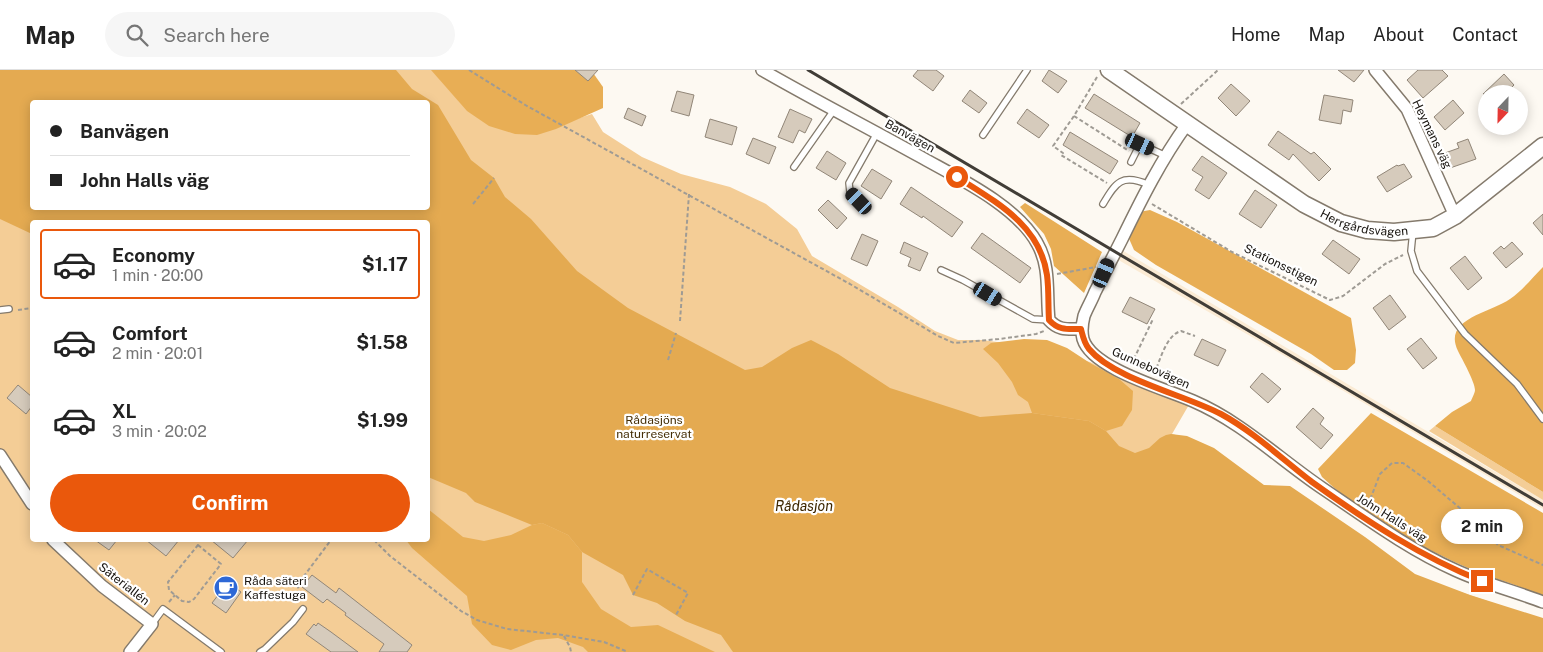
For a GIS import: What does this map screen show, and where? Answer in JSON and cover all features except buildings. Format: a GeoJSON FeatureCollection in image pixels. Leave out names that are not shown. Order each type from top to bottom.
{"type":"FeatureCollection","features":[{"type":"Feature","properties":{"kind":"street","name":"Banvägen"},"geometry":{"type":"LineString","coordinates":[[762,70],[973,188],[1013,215],[1027,228],[1037,242],[1044,257],[1048,276],[1052,324]]}},
{"type":"Feature","properties":{"kind":"street","name":"Herrgårdsvägen"},"geometry":{"type":"LineString","coordinates":[[1109,70],[1304,204],[1341,224],[1367,230],[1394,232],[1433,228],[1455,216],[1543,146]]}},
{"type":"Feature","properties":{"kind":"street","name":"Heymans väg"},"geometry":{"type":"LineString","coordinates":[[1375,70],[1407,109],[1455,216]]}},
{"type":"Feature","properties":{"kind":"street"},"geometry":{"type":"LineString","coordinates":[[1052,324],[1062,330],[1081,329],[1084,315],[1109,261],[1149,185],[1187,124]]}},
{"type":"Feature","properties":{"kind":"street","name":"Gunnebovägen"},"geometry":{"type":"LineString","coordinates":[[1081,329],[1083,341],[1095,356],[1127,374],[1222,415],[1314,483]]}},
{"type":"Feature","properties":{"kind":"street"},"geometry":{"type":"LineString","coordinates":[[0,455],[30,495]]}},
{"type":"Feature","properties":{"kind":"street","name":"John Halls väg"},"geometry":{"type":"LineString","coordinates":[[1314,483],[1419,552],[1454,570],[1543,602]]}},
{"type":"Feature","properties":{"kind":"street","name":"Säteriallén"},"geometry":{"type":"LineString","coordinates":[[56,542],[102,586],[152,624],[130,652]]}},
{"type":"Feature","properties":{"kind":"lane"},"geometry":{"type":"LineString","coordinates":[[983,135],[1028,70]]}},
{"type":"Feature","properties":{"kind":"lane"},"geometry":{"type":"LineString","coordinates":[[794,167],[834,110]]}},
{"type":"Feature","properties":{"kind":"lane"},"geometry":{"type":"LineString","coordinates":[[859,201],[850,192],[849,183],[877,133]]}},
{"type":"Feature","properties":{"kind":"lane"},"geometry":{"type":"LineString","coordinates":[[1132,162],[1140,144],[1166,156]]}},
{"type":"Feature","properties":{"kind":"lane"},"geometry":{"type":"LineString","coordinates":[[1103,204],[1114,187],[1123,181],[1133,180],[1149,185]]}},
{"type":"Feature","properties":{"kind":"lane"},"geometry":{"type":"LineString","coordinates":[[1413,231],[1412,250],[1417,271],[1465,334],[1517,384],[1543,419]]}},
{"type":"Feature","properties":{"kind":"lane"},"geometry":{"type":"LineString","coordinates":[[941,270],[964,280],[1032,319],[1052,324]]}},
{"type":"Feature","properties":{"kind":"lane"},"geometry":{"type":"LineString","coordinates":[[0,310],[9,309]]}},
{"type":"Feature","properties":{"kind":"lane"},"geometry":{"type":"LineString","coordinates":[[152,624],[163,609],[221,652]]}},
{"type":"Feature","properties":{"kind":"lane"},"geometry":{"type":"LineString","coordinates":[[260,652],[293,622],[303,609]]}},
{"type":"Feature","properties":{"kind":"path"},"geometry":{"type":"LineString","coordinates":[[469,70],[527,106],[850,284],[912,322],[954,343],[1036,334],[1052,324]]}},
{"type":"Feature","properties":{"kind":"path"},"geometry":{"type":"LineString","coordinates":[[1101,70],[1074,116],[1053,146],[1062,155],[1114,187]]}},
{"type":"Feature","properties":{"kind":"path"},"geometry":{"type":"LineString","coordinates":[[1178,107],[1218,70]]}},
{"type":"Feature","properties":{"kind":"path"},"geometry":{"type":"LineString","coordinates":[[1074,116],[1136,154]]}},
{"type":"Feature","properties":{"kind":"path"},"geometry":{"type":"LineString","coordinates":[[473,204],[494,178]]}},
{"type":"Feature","properties":{"kind":"path"},"geometry":{"type":"LineString","coordinates":[[680,321],[689,194]]}},
{"type":"Feature","properties":{"kind":"path","name":"Stationsstigen"},"geometry":{"type":"LineString","coordinates":[[1142,199],[1232,252],[1330,300],[1343,296],[1385,264],[1412,250]]}},
{"type":"Feature","properties":{"kind":"path"},"geometry":{"type":"LineString","coordinates":[[9,309],[30,308]]}},
{"type":"Feature","properties":{"kind":"path"},"geometry":{"type":"LineString","coordinates":[[1127,374],[1153,319]]}},
{"type":"Feature","properties":{"kind":"path"},"geometry":{"type":"LineString","coordinates":[[1150,384],[1174,335],[1181,331],[1195,336]]}},
{"type":"Feature","properties":{"kind":"path"},"geometry":{"type":"LineString","coordinates":[[668,360],[676,332]]}},
{"type":"Feature","properties":{"kind":"path"},"geometry":{"type":"LineString","coordinates":[[1362,516],[1380,474],[1392,463],[1403,463],[1428,481],[1475,521],[1498,545],[1543,565]]}},
{"type":"Feature","properties":{"kind":"path"},"geometry":{"type":"LineString","coordinates":[[197,542],[198,545],[221,564],[194,599],[189,602],[182,601],[169,590],[168,582],[198,545]]}},
{"type":"Feature","properties":{"kind":"path"},"geometry":{"type":"LineString","coordinates":[[303,609],[298,588],[304,576],[330,542]]}},
{"type":"Feature","properties":{"kind":"path"},"geometry":{"type":"LineString","coordinates":[[376,542],[390,556],[461,611],[477,620],[507,629],[604,642],[628,652]]}},
{"type":"Feature","properties":{"kind":"path"},"geometry":{"type":"LineString","coordinates":[[633,595],[647,569],[688,593],[676,615]]}},
{"type":"Feature","properties":{"kind":"path"},"geometry":{"type":"LineString","coordinates":[[563,635],[571,652]]}},
{"type":"Feature","properties":{"kind":"shaded area"},"geometry":{"type":"Polygon","coordinates":[[[431,70],[591,70],[603,87],[603,108],[556,129],[537,135],[515,134],[489,126],[467,111],[431,70]]]}},
{"type":"Feature","properties":{"kind":"shaded area"},"geometry":{"type":"Polygon","coordinates":[[[1025,203],[1102,252],[1084,293],[1054,266],[1051,249],[1044,234],[1020,207],[1025,203]]]}},
{"type":"Feature","properties":{"kind":"shaded area"},"geometry":{"type":"Polygon","coordinates":[[[1150,210],[1177,222],[1351,318],[1356,350],[1355,363],[1347,370],[1334,370],[1311,354],[1156,265],[1134,250],[1127,234],[1139,212],[1150,210]]]}},
{"type":"Feature","properties":{"kind":"shaded area"},"geometry":{"type":"Polygon","coordinates":[[[1120,249],[1543,500],[1543,509],[1115,258],[1120,249]]]}},
{"type":"Feature","properties":{"kind":"shaded area"},"geometry":{"type":"Polygon","coordinates":[[[1543,267],[1543,492],[1435,426],[1452,412],[1471,401],[1475,391],[1471,376],[1458,351],[1455,340],[1457,331],[1470,318],[1510,299],[1543,267]]]}},
{"type":"Feature","properties":{"kind":"shaded area"},"geometry":{"type":"Polygon","coordinates":[[[1024,339],[1047,340],[1067,348],[1119,379],[1133,391],[1132,410],[1122,426],[1106,431],[1089,421],[1032,413],[1028,402],[1018,395],[1012,382],[998,363],[983,349],[991,343],[1024,339]]]}},
{"type":"Feature","properties":{"kind":"shaded area"},"geometry":{"type":"Polygon","coordinates":[[[1371,413],[1543,513],[1543,598],[1429,550],[1373,517],[1322,477],[1318,469],[1371,413]]]}},
{"type":"Feature","properties":{"kind":"shaded area"},"geometry":{"type":"Polygon","coordinates":[[[430,511],[463,537],[484,541],[511,535],[532,525],[542,523],[568,535],[582,552],[582,582],[601,609],[631,627],[658,625],[715,652],[588,652],[583,647],[558,638],[536,640],[511,650],[492,645],[472,624],[467,596],[408,542],[430,542],[430,511]]]}},
{"type":"Feature","properties":{"kind":"green space","name":"Rådasjön"},"geometry":{"type":"Polygon","coordinates":[[[0,70],[485,70],[576,119],[592,114],[603,132],[642,157],[681,174],[730,187],[766,204],[797,229],[812,256],[935,331],[958,340],[982,340],[1012,344],[1090,362],[1121,378],[1190,403],[1172,434],[1187,438],[1263,486],[1414,576],[1543,620],[1543,652],[0,652],[0,70]]]}},
{"type":"Feature","properties":{"kind":"green space"},"geometry":{"type":"Polygon","coordinates":[[[1435,426],[1543,492],[1543,500],[1429,431],[1435,426]]]}},
{"type":"Feature","properties":{"kind":"water","name":"Rådasjön"},"geometry":{"type":"Polygon","coordinates":[[[0,70],[396,70],[412,89],[430,100],[30,100],[30,210],[430,210],[430,100],[438,105],[471,160],[494,178],[505,197],[531,219],[577,271],[628,308],[745,370],[762,367],[792,348],[811,340],[838,354],[890,388],[980,417],[1032,413],[1089,421],[1106,431],[1119,446],[1135,453],[1149,448],[1166,435],[1187,436],[1214,448],[1264,485],[1290,486],[1415,574],[1470,595],[1543,618],[1543,652],[733,652],[721,635],[685,621],[657,603],[633,595],[623,575],[582,552],[568,535],[542,523],[532,525],[475,502],[466,493],[430,478],[430,220],[30,220],[30,233],[0,219],[0,70]]]}},
{"type":"Feature","properties":{"kind":"railway"},"geometry":{"type":"LineString","coordinates":[[808,70],[1543,505]]}},
{"type":"Feature","properties":{"kind":"place","name":"Råda säteri Kaffestuga"},"geometry":{"type":"Point","coordinates":[226,588]}},
{"type":"Feature","properties":{"kind":"route"},"geometry":{"type":"LineString","coordinates":[[957,177],[1013,215],[1027,228],[1037,242],[1044,257],[1048,276],[1049,320],[1055,326],[1062,330],[1081,329],[1083,341],[1100,360],[1116,370],[1193,401],[1222,415],[1314,483],[1382,529],[1419,552],[1454,570],[1482,581]]}},
{"type":"Feature","properties":{"kind":"park label","name":"Rådasjöns naturreservat"},"geometry":{"type":"Point","coordinates":[654,427]}}]}
